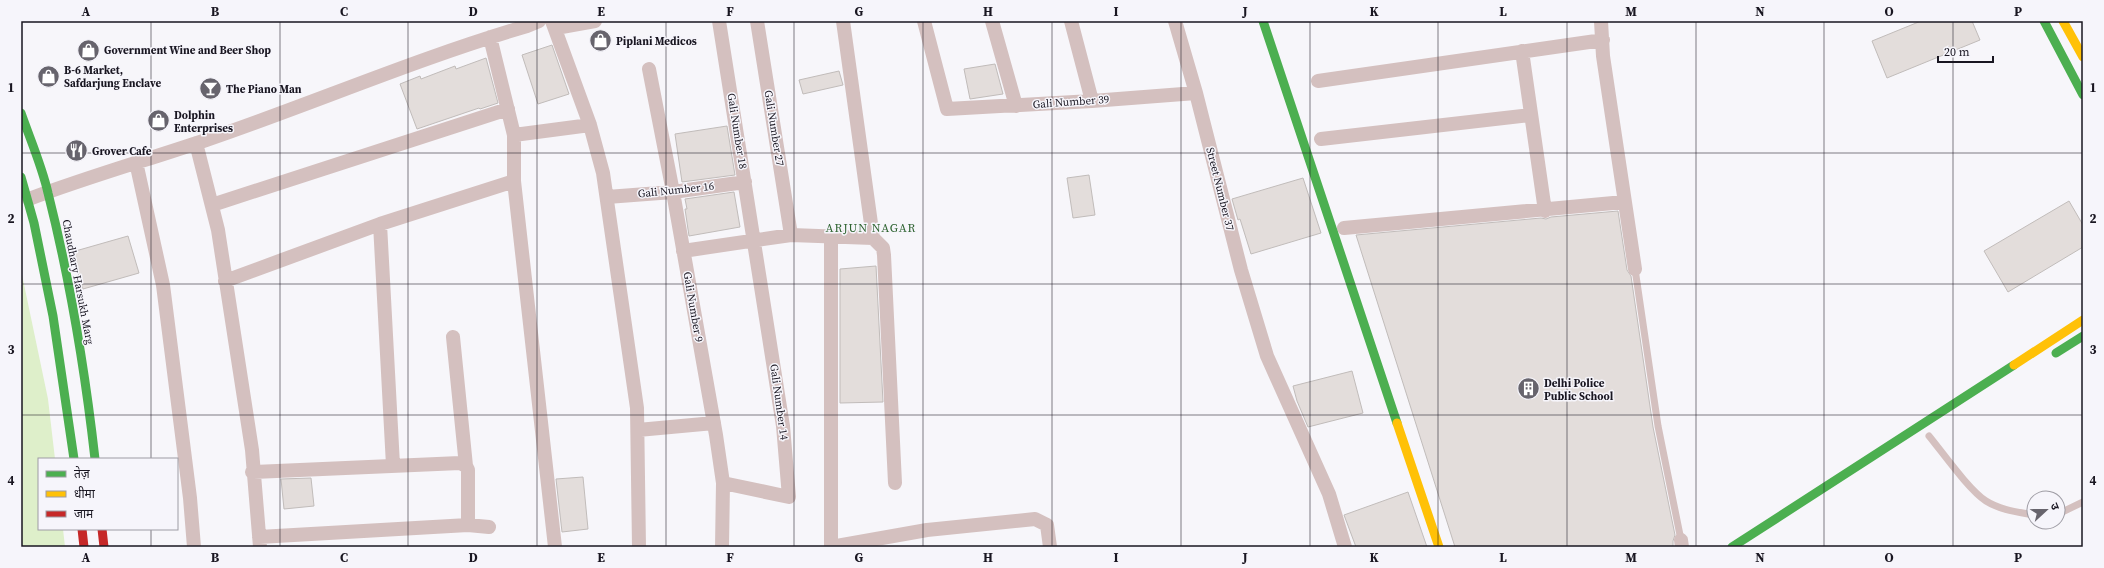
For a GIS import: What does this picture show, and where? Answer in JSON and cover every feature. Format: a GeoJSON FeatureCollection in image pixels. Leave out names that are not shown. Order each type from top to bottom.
{"type":"FeatureCollection","features":[{"type":"Feature","properties":{"kind":"street"},"geometry":{"type":"LineString","coordinates":[[595,21],[554,25],[590,125],[603,173],[637,408],[639,547]]}},
{"type":"Feature","properties":{"kind":"street","name":"Gali Number 18"},"geometry":{"type":"LineString","coordinates":[[719,21],[754,241]]}},
{"type":"Feature","properties":{"kind":"street","name":"Gali Number 27"},"geometry":{"type":"LineString","coordinates":[[757,21],[791,235]]}},
{"type":"Feature","properties":{"kind":"street"},"geometry":{"type":"LineString","coordinates":[[843,21],[873,238],[883,248],[884,255],[895,483]]}},
{"type":"Feature","properties":{"kind":"street","name":"Gali Number 39"},"geometry":{"type":"LineString","coordinates":[[924,21],[947,109],[1016,106],[1196,93]]}},
{"type":"Feature","properties":{"kind":"street"},"geometry":{"type":"LineString","coordinates":[[992,21],[1016,106]]}},
{"type":"Feature","properties":{"kind":"street"},"geometry":{"type":"LineString","coordinates":[[1071,21],[1092,101]]}},
{"type":"Feature","properties":{"kind":"street","name":"Street Number 37"},"geometry":{"type":"LineString","coordinates":[[1175,21],[1196,93],[1224,209],[1267,356],[1329,494],[1345,547]]}},
{"type":"Feature","properties":{"kind":"street"},"geometry":{"type":"LineString","coordinates":[[1263,21],[1438,547]]}},
{"type":"Feature","properties":{"kind":"street"},"geometry":{"type":"LineString","coordinates":[[1601,21],[1634,269]]}},
{"type":"Feature","properties":{"kind":"street"},"geometry":{"type":"LineString","coordinates":[[2044,21],[2083,95]]}},
{"type":"Feature","properties":{"kind":"street"},"geometry":{"type":"LineString","coordinates":[[2063,21],[2082,54]]}},
{"type":"Feature","properties":{"kind":"street"},"geometry":{"type":"LineString","coordinates":[[29,199],[196,143],[531,23]]}},
{"type":"Feature","properties":{"kind":"street"},"geometry":{"type":"LineString","coordinates":[[490,37],[514,135],[514,181],[555,547]]}},
{"type":"Feature","properties":{"kind":"street"},"geometry":{"type":"LineString","coordinates":[[1318,81],[1603,40]]}},
{"type":"Feature","properties":{"kind":"street"},"geometry":{"type":"LineString","coordinates":[[1522,51],[1545,211]]}},
{"type":"Feature","properties":{"kind":"street","name":"Gali Number 9"},"geometry":{"type":"LineString","coordinates":[[649,69],[673,192],[714,422],[723,483],[722,547]]}},
{"type":"Feature","properties":{"kind":"street"},"geometry":{"type":"LineString","coordinates":[[212,205],[508,109]]}},
{"type":"Feature","properties":{"kind":"street","name":"Chaudhary Harsukh Marg"},"geometry":{"type":"LineString","coordinates":[[21,114],[48,192],[74,317],[89,403],[95,458]]}},
{"type":"Feature","properties":{"kind":"street"},"geometry":{"type":"LineString","coordinates":[[1320,139],[1531,114]]}},
{"type":"Feature","properties":{"kind":"street"},"geometry":{"type":"LineString","coordinates":[[514,135],[590,125]]}},
{"type":"Feature","properties":{"kind":"street"},"geometry":{"type":"LineString","coordinates":[[196,143],[218,230],[252,450],[252,472],[260,542],[468,525],[489,527]]}},
{"type":"Feature","properties":{"kind":"street"},"geometry":{"type":"LineString","coordinates":[[136,162],[163,286],[190,498],[194,547]]}},
{"type":"Feature","properties":{"kind":"street"},"geometry":{"type":"LineString","coordinates":[[21,177],[29,199],[51,305],[69,406],[74,458]]}},
{"type":"Feature","properties":{"kind":"street"},"geometry":{"type":"LineString","coordinates":[[225,281],[380,224],[514,181]]}},
{"type":"Feature","properties":{"kind":"street","name":"Gali Number 16"},"geometry":{"type":"LineString","coordinates":[[606,197],[673,192],[745,182]]}},
{"type":"Feature","properties":{"kind":"street"},"geometry":{"type":"LineString","coordinates":[[1344,228],[1545,211],[1624,202]]}},
{"type":"Feature","properties":{"kind":"street"},"geometry":{"type":"LineString","coordinates":[[380,224],[393,465]]}},
{"type":"Feature","properties":{"kind":"street"},"geometry":{"type":"LineString","coordinates":[[683,251],[791,235],[873,238]]}},
{"type":"Feature","properties":{"kind":"street"},"geometry":{"type":"LineString","coordinates":[[831,237],[831,547],[927,530],[1035,519],[1047,524],[1050,547]]}},
{"type":"Feature","properties":{"kind":"street","name":"Gali Number 14"},"geometry":{"type":"LineString","coordinates":[[723,483],[789,497],[783,426],[754,241]]}},
{"type":"Feature","properties":{"kind":"street"},"geometry":{"type":"LineString","coordinates":[[1732,547],[2083,320]]}},
{"type":"Feature","properties":{"kind":"street"},"geometry":{"type":"LineString","coordinates":[[2050,357],[2083,336]]}},
{"type":"Feature","properties":{"kind":"street"},"geometry":{"type":"LineString","coordinates":[[453,337],[466,466],[468,470],[468,525]]}},
{"type":"Feature","properties":{"kind":"street"},"geometry":{"type":"LineString","coordinates":[[638,430],[714,422]]}},
{"type":"Feature","properties":{"kind":"street"},"geometry":{"type":"LineString","coordinates":[[252,472],[460,463],[466,466]]}},
{"type":"Feature","properties":{"kind":"street"},"geometry":{"type":"LineString","coordinates":[[82,530],[84,547]]}},
{"type":"Feature","properties":{"kind":"street"},"geometry":{"type":"LineString","coordinates":[[102,530],[104,547]]}},
{"type":"Feature","properties":{"kind":"lane"},"geometry":{"type":"LineString","coordinates":[[1634,269],[1658,426],[1682,544]]}},
{"type":"Feature","properties":{"kind":"lane"},"geometry":{"type":"LineString","coordinates":[[1929,436],[1976,493],[1986,501],[1997,507],[2026,513]]}},
{"type":"Feature","properties":{"kind":"lane"},"geometry":{"type":"LineString","coordinates":[[2066,510],[2083,502]]}},
{"type":"Feature","properties":{"kind":"green space"},"geometry":{"type":"Polygon","coordinates":[[[21,270],[48,399],[55,458],[38,458],[38,530],[63,530],[65,547],[21,547],[21,270]]]}},
{"type":"Feature","properties":{"kind":"building"},"geometry":{"type":"Polygon","coordinates":[[[1921,21],[1972,21],[1980,40],[1887,78],[1872,41],[1921,21]]]}},
{"type":"Feature","properties":{"kind":"building"},"geometry":{"type":"Polygon","coordinates":[[[552,45],[569,94],[538,104],[522,55],[552,45]]]}},
{"type":"Feature","properties":{"kind":"building"},"geometry":{"type":"Polygon","coordinates":[[[486,58],[498,103],[417,129],[400,84],[420,76],[421,79],[455,66],[456,69],[486,58]]]}},
{"type":"Feature","properties":{"kind":"building"},"geometry":{"type":"Polygon","coordinates":[[[995,64],[1003,94],[970,99],[964,69],[995,64]]]}},
{"type":"Feature","properties":{"kind":"building"},"geometry":{"type":"Polygon","coordinates":[[[839,71],[843,85],[803,94],[799,80],[839,71]]]}},
{"type":"Feature","properties":{"kind":"building"},"geometry":{"type":"Polygon","coordinates":[[[727,126],[735,175],[682,182],[675,134],[727,126]]]}},
{"type":"Feature","properties":{"kind":"building"},"geometry":{"type":"Polygon","coordinates":[[[1089,175],[1095,215],[1073,218],[1067,178],[1089,175]]]}},
{"type":"Feature","properties":{"kind":"building"},"geometry":{"type":"Polygon","coordinates":[[[1303,178],[1321,233],[1251,254],[1232,199],[1303,178]]]}},
{"type":"Feature","properties":{"kind":"building"},"geometry":{"type":"Polygon","coordinates":[[[734,192],[740,227],[689,236],[685,199],[734,192]]]}},
{"type":"Feature","properties":{"kind":"building"},"geometry":{"type":"Polygon","coordinates":[[[2069,201],[2083,225],[2083,247],[2008,292],[1984,251],[2069,201]]]}},
{"type":"Feature","properties":{"kind":"building","name":"Delhi Police Public School"},"geometry":{"type":"Polygon","coordinates":[[[1618,211],[1627,270],[1631,276],[1653,427],[1675,535],[1673,547],[1455,547],[1356,235],[1541,218],[1546,219],[1551,217],[1618,211]]]}},
{"type":"Feature","properties":{"kind":"building"},"geometry":{"type":"Polygon","coordinates":[[[128,236],[139,273],[83,289],[72,252],[128,236]]]}},
{"type":"Feature","properties":{"kind":"building"},"geometry":{"type":"Polygon","coordinates":[[[876,266],[883,402],[840,403],[840,269],[876,266]]]}},
{"type":"Feature","properties":{"kind":"building"},"geometry":{"type":"Polygon","coordinates":[[[1352,371],[1363,413],[1308,427],[1297,401],[1293,386],[1352,371]]]}},
{"type":"Feature","properties":{"kind":"building"},"geometry":{"type":"Polygon","coordinates":[[[583,477],[588,529],[562,532],[556,479],[583,477]]]}},
{"type":"Feature","properties":{"kind":"building"},"geometry":{"type":"Polygon","coordinates":[[[311,478],[314,506],[284,509],[281,479],[311,478]]]}},
{"type":"Feature","properties":{"kind":"building"},"geometry":{"type":"Polygon","coordinates":[[[1408,492],[1427,547],[1356,547],[1344,515],[1408,492]]]}},
{"type":"Feature","properties":{"kind":"traffic: fast"},"geometry":{"type":"LineString","coordinates":[[1263,21],[1397,423]]}},
{"type":"Feature","properties":{"kind":"traffic: fast"},"geometry":{"type":"LineString","coordinates":[[2044,21],[2083,95]]}},
{"type":"Feature","properties":{"kind":"traffic: fast"},"geometry":{"type":"LineString","coordinates":[[21,113],[39,163],[56,226],[82,359],[95,458]]}},
{"type":"Feature","properties":{"kind":"traffic: fast"},"geometry":{"type":"LineString","coordinates":[[21,177],[34,223],[53,316],[74,458]]}},
{"type":"Feature","properties":{"kind":"traffic: fast"},"geometry":{"type":"LineString","coordinates":[[2056,353],[2083,336]]}},
{"type":"Feature","properties":{"kind":"traffic: fast"},"geometry":{"type":"LineString","coordinates":[[1732,547],[2014,365]]}},
{"type":"Feature","properties":{"kind":"traffic: slow"},"geometry":{"type":"LineString","coordinates":[[2063,21],[2083,57]]}},
{"type":"Feature","properties":{"kind":"traffic: slow"},"geometry":{"type":"LineString","coordinates":[[2014,365],[2083,320]]}},
{"type":"Feature","properties":{"kind":"traffic: slow"},"geometry":{"type":"LineString","coordinates":[[1397,423],[1439,547]]}},
{"type":"Feature","properties":{"kind":"traffic: jam"},"geometry":{"type":"LineString","coordinates":[[82,530],[84,547]]}},
{"type":"Feature","properties":{"kind":"traffic: jam"},"geometry":{"type":"LineString","coordinates":[[102,530],[104,547]]}},
{"type":"Feature","properties":{"kind":"place","name":"Piplani Medicos"},"geometry":{"type":"Point","coordinates":[601,41]}},
{"type":"Feature","properties":{"kind":"place","name":"Government Wine and Beer Shop"},"geometry":{"type":"Point","coordinates":[88,50]}},
{"type":"Feature","properties":{"kind":"place","name":"B-6 Market, Safdarjung Enclave"},"geometry":{"type":"Point","coordinates":[48,76]}},
{"type":"Feature","properties":{"kind":"place","name":"The Piano Man"},"geometry":{"type":"Point","coordinates":[211,89]}},
{"type":"Feature","properties":{"kind":"place","name":"Dolphin Enterprises"},"geometry":{"type":"Point","coordinates":[158,121]}},
{"type":"Feature","properties":{"kind":"place","name":"Grover Cafe"},"geometry":{"type":"Point","coordinates":[77,151]}},
{"type":"Feature","properties":{"kind":"place","name":"Delhi Police Public School"},"geometry":{"type":"Point","coordinates":[1528,389]}},
{"type":"Feature","properties":{"kind":"district","name":"ARJUN NAGAR"},"geometry":{"type":"Point","coordinates":[871,228]}}]}
